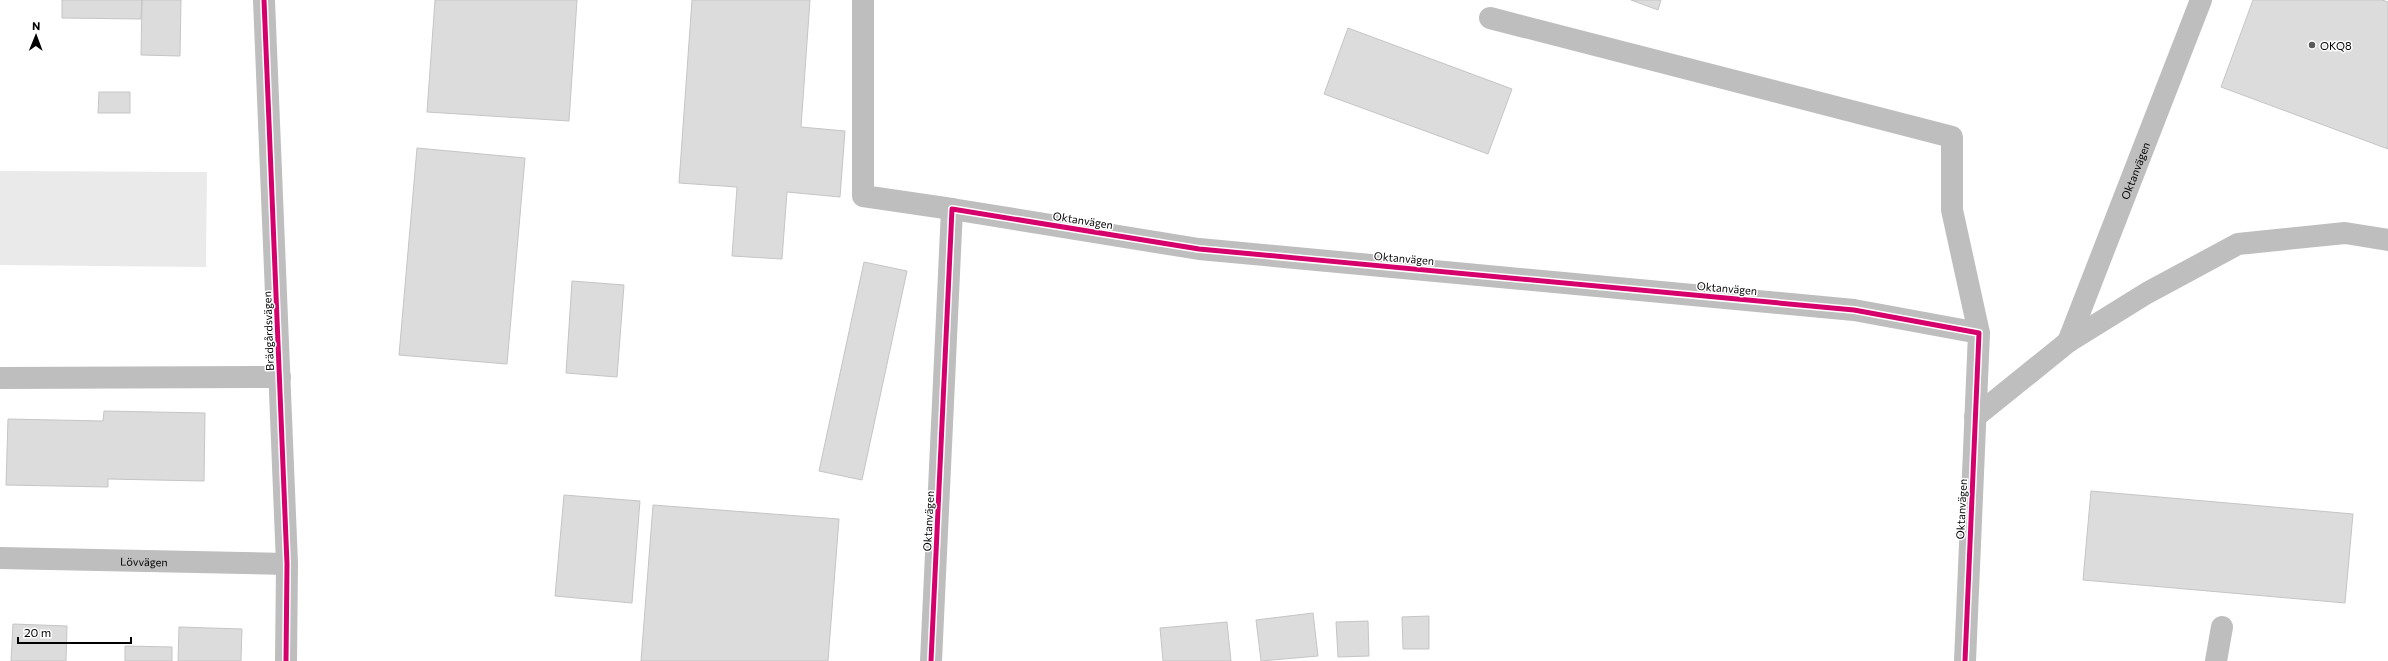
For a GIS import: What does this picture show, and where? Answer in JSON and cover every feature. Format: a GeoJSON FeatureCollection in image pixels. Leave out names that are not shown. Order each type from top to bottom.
{"type":"FeatureCollection","features":[{"type":"Feature","properties":{"kind":"street","name":"Brädgårdsvägen"},"geometry":{"type":"LineString","coordinates":[[264,0],[287,564],[286,661]]}},
{"type":"Feature","properties":{"kind":"street"},"geometry":{"type":"LineString","coordinates":[[863,0],[863,196],[952,209]]}},
{"type":"Feature","properties":{"kind":"street","name":"Oktanvägen"},"geometry":{"type":"LineString","coordinates":[[2068,342],[2201,0]]}},
{"type":"Feature","properties":{"kind":"street"},"geometry":{"type":"LineString","coordinates":[[1490,18],[1952,137],[1952,210],[1979,333]]}},
{"type":"Feature","properties":{"kind":"street","name":"Oktanvägen"},"geometry":{"type":"LineString","coordinates":[[931,661],[952,209],[1199,249],[1854,310],[1979,333],[1965,661]]}},
{"type":"Feature","properties":{"kind":"street","name":"Oktanvägen"},"geometry":{"type":"LineString","coordinates":[[1975,417],[2068,342],[2147,294],[2238,244],[2345,233],[2388,240]]}},
{"type":"Feature","properties":{"kind":"street"},"geometry":{"type":"LineString","coordinates":[[0,378],[280,377]]}},
{"type":"Feature","properties":{"kind":"street","name":"Lövvägen"},"geometry":{"type":"LineString","coordinates":[[0,558],[287,564]]}},
{"type":"Feature","properties":{"kind":"street"},"geometry":{"type":"LineString","coordinates":[[2216,661],[2222,627]]}},
{"type":"Feature","properties":{"kind":"shaded area"},"geometry":{"type":"Polygon","coordinates":[[[0,171],[207,172],[206,267],[0,265],[0,171]]]}},
{"type":"Feature","properties":{"kind":"building"},"geometry":{"type":"Polygon","coordinates":[[[62,0],[142,0],[141,19],[62,18],[62,0]]]}},
{"type":"Feature","properties":{"kind":"building"},"geometry":{"type":"Polygon","coordinates":[[[142,0],[181,0],[180,56],[141,55],[142,0]]]}},
{"type":"Feature","properties":{"kind":"building"},"geometry":{"type":"Polygon","coordinates":[[[435,0],[577,0],[569,121],[427,112],[435,0]]]}},
{"type":"Feature","properties":{"kind":"building"},"geometry":{"type":"Polygon","coordinates":[[[692,0],[810,0],[801,127],[845,131],[840,197],[787,192],[782,259],[732,256],[737,187],[679,183],[692,0]]]}},
{"type":"Feature","properties":{"kind":"building"},"geometry":{"type":"Polygon","coordinates":[[[1631,0],[1661,0],[1658,10],[1631,0]]]}},
{"type":"Feature","properties":{"kind":"building","name":"OKQ8"},"geometry":{"type":"Polygon","coordinates":[[[2253,0],[2382,0],[2388,2],[2388,149],[2221,87],[2253,0]]]}},
{"type":"Feature","properties":{"kind":"building"},"geometry":{"type":"Polygon","coordinates":[[[1348,28],[1512,89],[1488,154],[1324,94],[1348,28]]]}},
{"type":"Feature","properties":{"kind":"building"},"geometry":{"type":"Polygon","coordinates":[[[99,92],[130,92],[130,113],[98,113],[99,92]]]}},
{"type":"Feature","properties":{"kind":"building"},"geometry":{"type":"Polygon","coordinates":[[[417,148],[525,158],[507,364],[399,355],[417,148]]]}},
{"type":"Feature","properties":{"kind":"building"},"geometry":{"type":"Polygon","coordinates":[[[864,262],[907,271],[862,480],[819,471],[864,262]]]}},
{"type":"Feature","properties":{"kind":"building"},"geometry":{"type":"Polygon","coordinates":[[[572,281],[624,285],[617,377],[566,373],[572,281]]]}},
{"type":"Feature","properties":{"kind":"building"},"geometry":{"type":"Polygon","coordinates":[[[104,411],[205,413],[204,481],[108,479],[108,487],[6,485],[8,419],[103,421],[104,411]]]}},
{"type":"Feature","properties":{"kind":"building"},"geometry":{"type":"Polygon","coordinates":[[[2091,491],[2353,514],[2345,603],[2083,580],[2091,491]]]}},
{"type":"Feature","properties":{"kind":"building"},"geometry":{"type":"Polygon","coordinates":[[[564,495],[640,501],[632,603],[555,596],[564,495]]]}},
{"type":"Feature","properties":{"kind":"building"},"geometry":{"type":"Polygon","coordinates":[[[653,505],[839,519],[828,661],[641,661],[653,505]]]}},
{"type":"Feature","properties":{"kind":"building"},"geometry":{"type":"Polygon","coordinates":[[[1313,613],[1318,656],[1261,661],[1256,620],[1313,613]]]}},
{"type":"Feature","properties":{"kind":"building"},"geometry":{"type":"Polygon","coordinates":[[[1429,616],[1429,649],[1403,649],[1402,617],[1429,616]]]}},
{"type":"Feature","properties":{"kind":"building"},"geometry":{"type":"Polygon","coordinates":[[[1368,621],[1369,656],[1338,657],[1336,622],[1368,621]]]}},
{"type":"Feature","properties":{"kind":"building"},"geometry":{"type":"Polygon","coordinates":[[[1227,622],[1231,661],[1163,661],[1160,628],[1227,622]]]}},
{"type":"Feature","properties":{"kind":"building"},"geometry":{"type":"Polygon","coordinates":[[[13,624],[67,626],[66,661],[11,661],[13,624]]]}},
{"type":"Feature","properties":{"kind":"building"},"geometry":{"type":"Polygon","coordinates":[[[179,627],[242,629],[241,661],[178,661],[179,627]]]}},
{"type":"Feature","properties":{"kind":"building"},"geometry":{"type":"Polygon","coordinates":[[[125,646],[172,647],[172,661],[125,661],[125,646]]]}},
{"type":"Feature","properties":{"kind":"cycle path"},"geometry":{"type":"LineString","coordinates":[[264,0],[287,564],[286,661]]}},
{"type":"Feature","properties":{"kind":"cycle path"},"geometry":{"type":"LineString","coordinates":[[931,661],[952,209],[1199,249],[1854,310],[1979,333],[1965,661]]}},
{"type":"Feature","properties":{"kind":"place","name":"OKQ8"},"geometry":{"type":"Point","coordinates":[2312,45]}}]}
